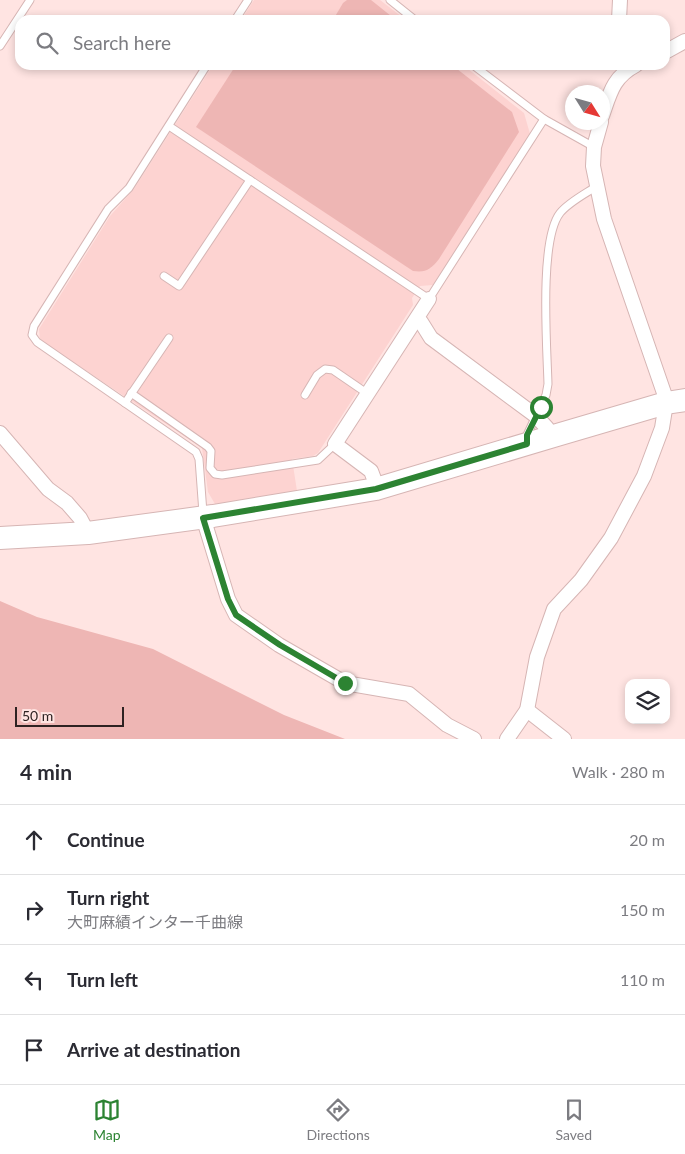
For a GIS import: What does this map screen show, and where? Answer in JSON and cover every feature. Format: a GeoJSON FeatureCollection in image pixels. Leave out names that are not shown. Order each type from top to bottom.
{"type":"FeatureCollection","features":[{"type":"Feature","properties":{"kind":"main road"},"geometry":{"type":"LineString","coordinates":[[0,538],[88,533],[203,518],[376,489],[549,437],[676,402]]}},
{"type":"Feature","properties":{"kind":"street"},"geometry":{"type":"LineString","coordinates":[[619,15],[620,0]]}},
{"type":"Feature","properties":{"kind":"street"},"geometry":{"type":"LineString","coordinates":[[670,49],[685,41]]}},
{"type":"Feature","properties":{"kind":"street"},"geometry":{"type":"LineString","coordinates":[[610,92],[621,70]]}},
{"type":"Feature","properties":{"kind":"street"},"geometry":{"type":"LineString","coordinates":[[507,739],[527,710],[537,657],[554,609],[581,580],[615,530],[644,476],[662,428],[676,402],[604,219],[593,166],[594,147],[599,130]]}},
{"type":"Feature","properties":{"kind":"street"},"geometry":{"type":"LineString","coordinates":[[376,489],[370,471],[335,444],[429,300]]}},
{"type":"Feature","properties":{"kind":"street"},"geometry":{"type":"LineString","coordinates":[[417,319],[431,338],[536,416],[547,428],[549,437]]}},
{"type":"Feature","properties":{"kind":"street"},"geometry":{"type":"LineString","coordinates":[[0,433],[48,489],[67,503],[80,518],[88,533]]}},
{"type":"Feature","properties":{"kind":"street"},"geometry":{"type":"LineString","coordinates":[[203,518],[228,599],[236,615],[280,645],[345,683],[409,694],[447,725],[474,739]]}},
{"type":"Feature","properties":{"kind":"street"},"geometry":{"type":"LineString","coordinates":[[527,710],[564,739]]}},
{"type":"Feature","properties":{"kind":"lane"},"geometry":{"type":"LineString","coordinates":[[20,15],[30,0]]}},
{"type":"Feature","properties":{"kind":"lane"},"geometry":{"type":"LineString","coordinates":[[239,15],[248,0]]}},
{"type":"Feature","properties":{"kind":"lane"},"geometry":{"type":"LineString","coordinates":[[390,0],[409,15]]}},
{"type":"Feature","properties":{"kind":"lane"},"geometry":{"type":"LineString","coordinates":[[0,46],[15,23]]}},
{"type":"Feature","properties":{"kind":"lane"},"geometry":{"type":"LineString","coordinates":[[203,518],[199,459],[196,452],[37,342],[32,336],[34,326],[108,209],[129,188],[204,70]]}},
{"type":"Feature","properties":{"kind":"lane"},"geometry":{"type":"LineString","coordinates":[[480,70],[544,119],[594,147]]}},
{"type":"Feature","properties":{"kind":"lane"},"geometry":{"type":"LineString","coordinates":[[169,126],[429,300],[544,119]]}},
{"type":"Feature","properties":{"kind":"lane"},"geometry":{"type":"LineString","coordinates":[[164,276],[180,286],[250,180]]}},
{"type":"Feature","properties":{"kind":"lane"},"geometry":{"type":"LineString","coordinates":[[527,444],[527,435],[546,395],[548,384],[546,269],[552,232],[560,212],[597,186]]}},
{"type":"Feature","properties":{"kind":"lane"},"geometry":{"type":"LineString","coordinates":[[125,402],[169,338]]}},
{"type":"Feature","properties":{"kind":"lane"},"geometry":{"type":"LineString","coordinates":[[305,395],[317,375],[325,369],[333,370],[368,394]]}},
{"type":"Feature","properties":{"kind":"lane"},"geometry":{"type":"LineString","coordinates":[[132,393],[208,447],[211,451],[210,468],[215,474],[222,475],[318,460],[335,444]]}},
{"type":"Feature","properties":{"kind":"shaded area"},"geometry":{"type":"Polygon","coordinates":[[[254,0],[380,0],[400,15],[244,15],[254,0]]]}},
{"type":"Feature","properties":{"kind":"shaded area"},"geometry":{"type":"Polygon","coordinates":[[[347,0],[371,0],[390,15],[336,15],[347,0]]]}},
{"type":"Feature","properties":{"kind":"shaded area"},"geometry":{"type":"Polygon","coordinates":[[[210,70],[469,70],[524,113],[530,134],[433,285],[420,286],[412,298],[413,305],[318,453],[313,456],[292,459],[297,491],[215,504],[208,492],[202,448],[40,340],[39,329],[110,216],[134,189],[210,70]]]}},
{"type":"Feature","properties":{"kind":"shaded area"},"geometry":{"type":"Polygon","coordinates":[[[233,70],[458,70],[512,112],[519,132],[439,259],[428,270],[413,271],[196,127],[233,70]]]}},
{"type":"Feature","properties":{"kind":"shaded area"},"geometry":{"type":"Polygon","coordinates":[[[0,601],[37,617],[153,649],[284,715],[345,739],[0,739],[0,601]]]}},
{"type":"Feature","properties":{"kind":"route"},"geometry":{"type":"LineString","coordinates":[[345,683],[280,645],[236,615],[228,599],[203,518],[376,489],[527,444],[527,435],[541,407]]}}]}
